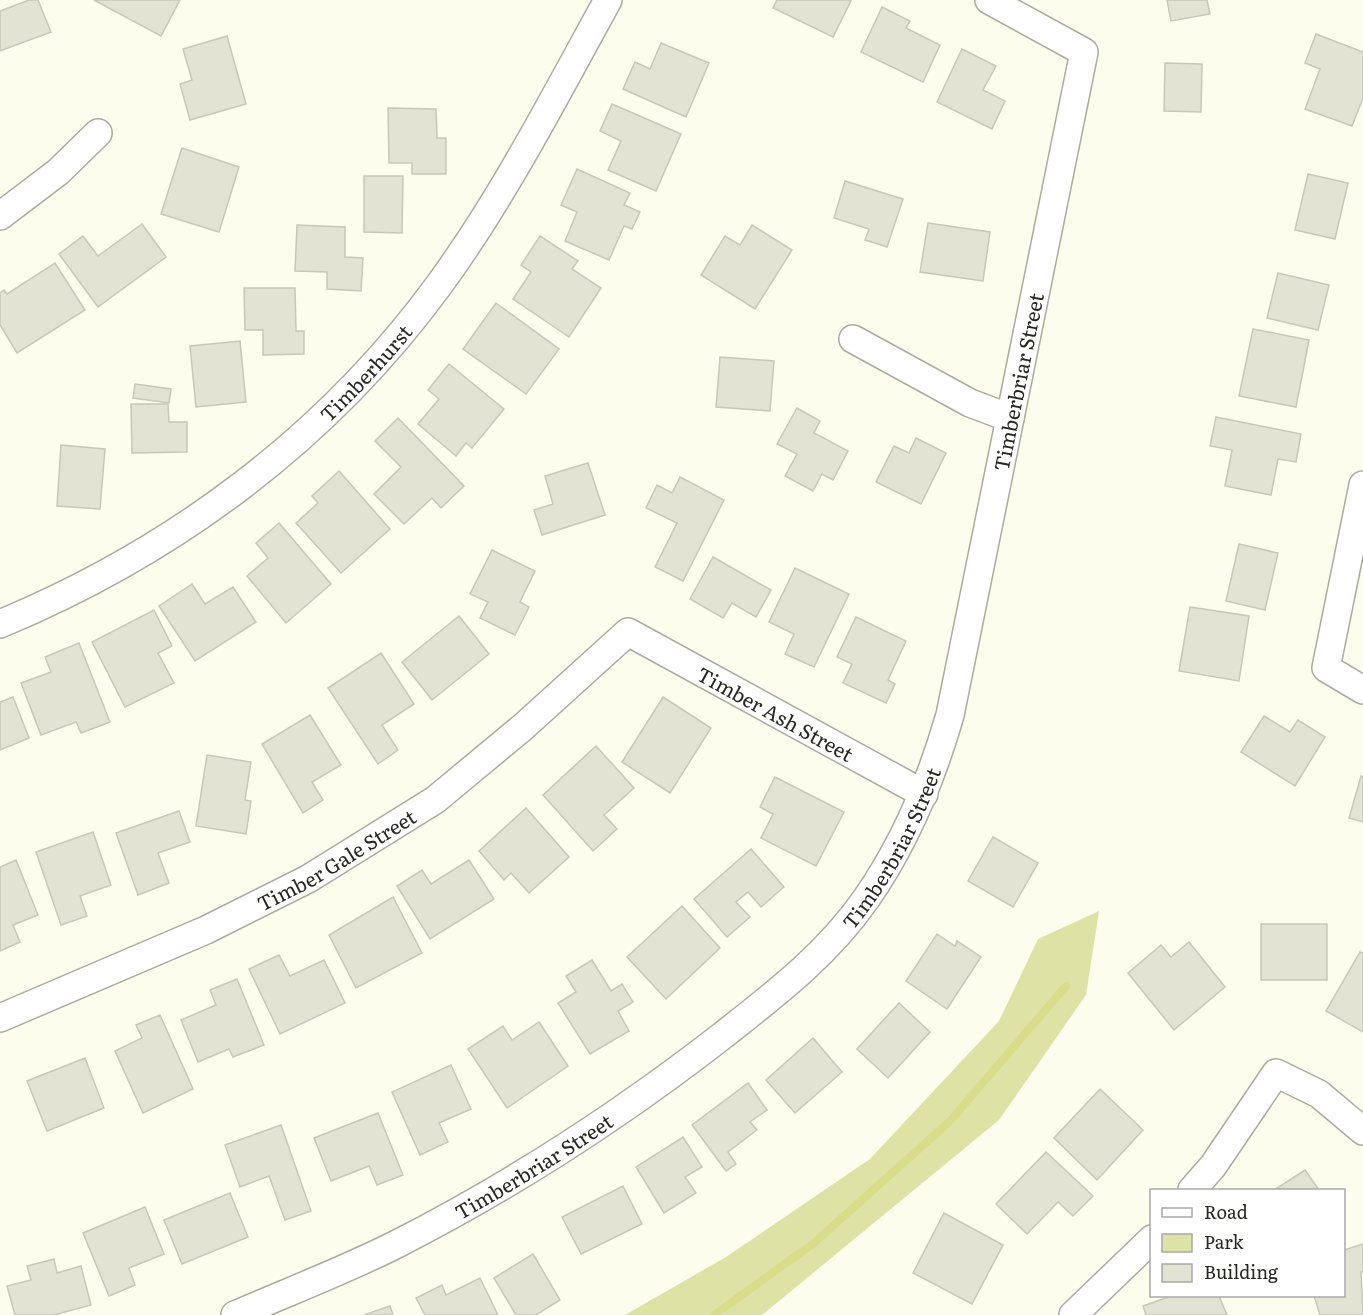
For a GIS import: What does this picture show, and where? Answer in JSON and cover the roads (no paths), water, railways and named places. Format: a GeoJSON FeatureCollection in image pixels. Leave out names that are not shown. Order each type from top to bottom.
{"type":"FeatureCollection","features":[{"type":"Feature","properties":{"kind":"street","name":"Timberhurst"},"geometry":{"type":"LineString","coordinates":[[0,624],[148,552],[222,500],[292,446],[369,368],[439,285],[482,221],[608,0]]}},
{"type":"Feature","properties":{"kind":"street","name":"Timberbriar Street"},"geometry":{"type":"LineString","coordinates":[[235,1315],[393,1246],[494,1192],[566,1148],[680,1068],[790,982],[831,943],[865,900],[896,852],[924,794],[950,714],[1084,52],[989,0]]}},
{"type":"Feature","properties":{"kind":"street"},"geometry":{"type":"LineString","coordinates":[[0,216],[58,172],[98,133]]}},
{"type":"Feature","properties":{"kind":"street"},"geometry":{"type":"LineString","coordinates":[[853,339],[970,403],[1010,418]]}},
{"type":"Feature","properties":{"kind":"street"},"geometry":{"type":"LineString","coordinates":[[1363,485],[1326,668],[1363,690]]}},
{"type":"Feature","properties":{"kind":"street","name":"Timber Ash Street"},"geometry":{"type":"LineString","coordinates":[[628,632],[924,794]]}},
{"type":"Feature","properties":{"kind":"street","name":"Timber Gale Street"},"geometry":{"type":"LineString","coordinates":[[0,1018],[206,930],[308,879],[435,800],[524,728],[628,632]]}},
{"type":"Feature","properties":{"kind":"street"},"geometry":{"type":"LineString","coordinates":[[1194,1189],[1213,1166],[1276,1073],[1319,1094],[1363,1131]]}},
{"type":"Feature","properties":{"kind":"street"},"geometry":{"type":"LineString","coordinates":[[1073,1315],[1150,1241]]}},
{"type":"Feature","properties":{"kind":"waterway"},"geometry":{"type":"LineString","coordinates":[[714,1315],[814,1243],[949,1122],[1066,986]]}}]}
